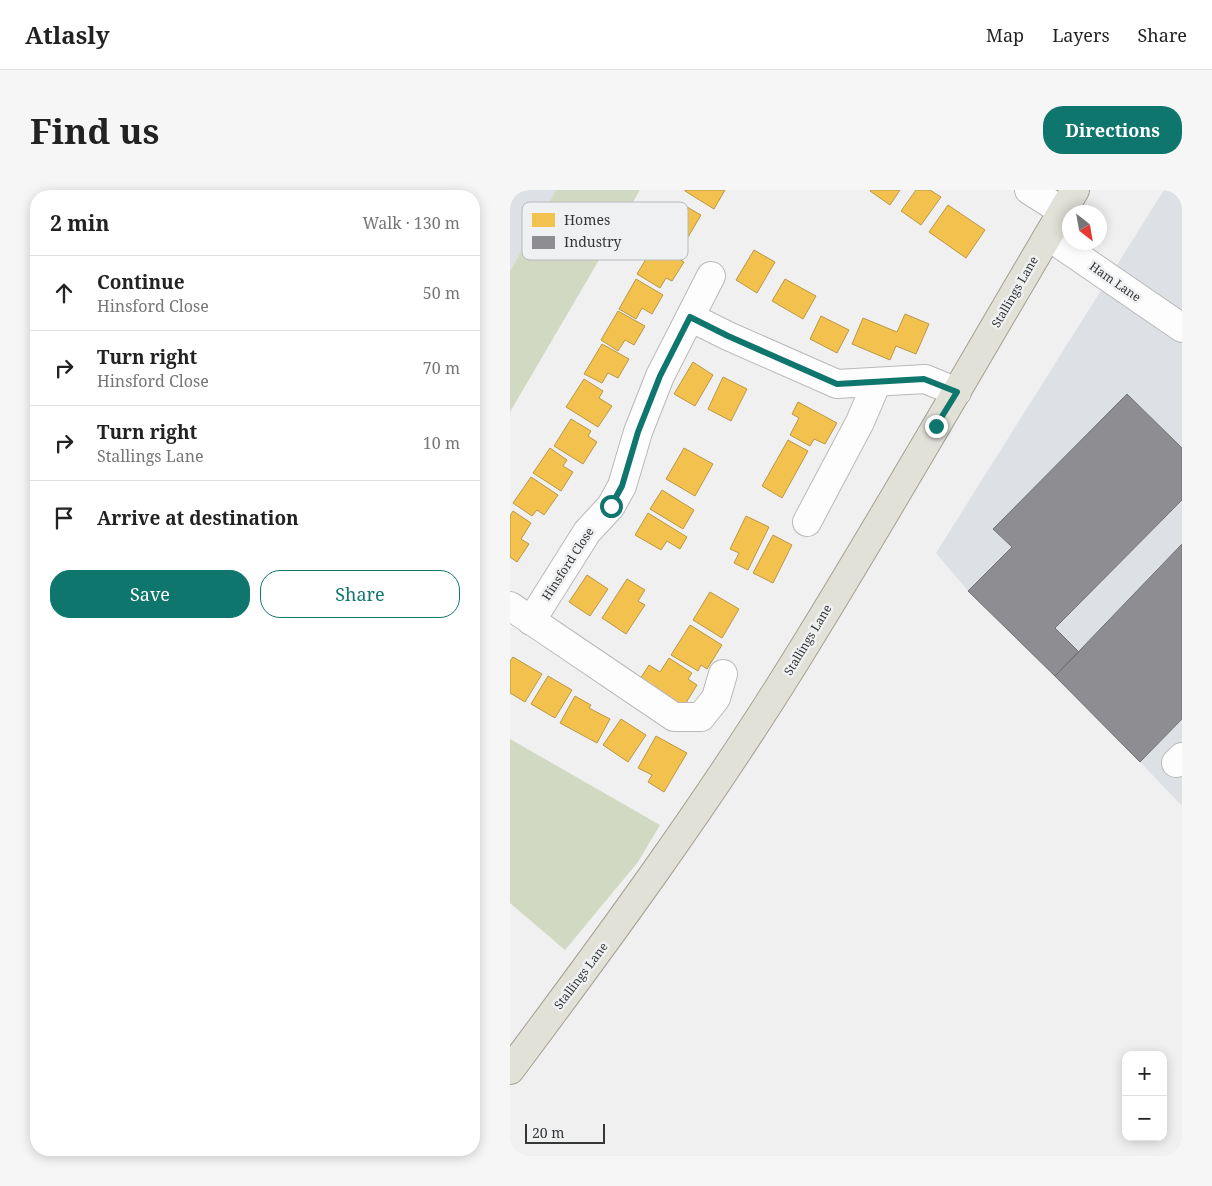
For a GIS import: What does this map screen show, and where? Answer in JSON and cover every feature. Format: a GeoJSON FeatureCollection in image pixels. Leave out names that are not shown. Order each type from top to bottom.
{"type":"FeatureCollection","features":[{"type":"Feature","properties":{"kind":"main road","name":"Stallings Lane"},"geometry":{"type":"LineString","coordinates":[[510,1070],[609,938],[706,799],[793,666],[957,392],[1068,201]]}},
{"type":"Feature","properties":{"kind":"street"},"geometry":{"type":"LineString","coordinates":[[1029,190],[1068,201]]}},
{"type":"Feature","properties":{"kind":"street","name":"Ham Lane"},"geometry":{"type":"LineString","coordinates":[[1048,236],[1182,328]]}},
{"type":"Feature","properties":{"kind":"street","name":"Hinsford Close"},"geometry":{"type":"LineString","coordinates":[[711,276],[660,376],[638,432],[622,486],[615,500],[520,613],[674,717],[701,717],[716,698],[722,674]]}},
{"type":"Feature","properties":{"kind":"street"},"geometry":{"type":"LineString","coordinates":[[690,317],[728,336],[837,384],[924,379],[957,392]]}},
{"type":"Feature","properties":{"kind":"street"},"geometry":{"type":"LineString","coordinates":[[807,522],[860,422],[877,382]]}},
{"type":"Feature","properties":{"kind":"shaded area"},"geometry":{"type":"Polygon","coordinates":[[[510,190],[556,190],[549,202],[522,202],[522,250],[510,271],[510,190]]]}},
{"type":"Feature","properties":{"kind":"shaded area"},"geometry":{"type":"Polygon","coordinates":[[[1164,190],[1182,190],[1182,806],[968,591],[936,553],[1164,190]]]}},
{"type":"Feature","properties":{"kind":"green space"},"geometry":{"type":"Polygon","coordinates":[[[556,190],[640,190],[633,202],[549,202],[556,190]]]}},
{"type":"Feature","properties":{"kind":"green space"},"geometry":{"type":"Polygon","coordinates":[[[522,250],[522,260],[599,260],[510,412],[510,271],[522,250]]]}},
{"type":"Feature","properties":{"kind":"green space"},"geometry":{"type":"Polygon","coordinates":[[[510,739],[660,825],[638,862],[565,950],[510,903],[510,739]]]}},
{"type":"Feature","properties":{"kind":"building: Homes"},"geometry":{"type":"Polygon","coordinates":[[[685,190],[725,190],[714,209],[685,190]]]}},
{"type":"Feature","properties":{"kind":"building: Homes"},"geometry":{"type":"Polygon","coordinates":[[[871,190],[900,190],[890,205],[871,190]]]}},
{"type":"Feature","properties":{"kind":"building: Homes"},"geometry":{"type":"Polygon","coordinates":[[[916,190],[930,190],[941,197],[921,225],[901,211],[916,190]]]}},
{"type":"Feature","properties":{"kind":"building: Homes"},"geometry":{"type":"Polygon","coordinates":[[[948,205],[985,230],[966,258],[929,232],[948,205]]]}},
{"type":"Feature","properties":{"kind":"building: Homes"},"geometry":{"type":"Polygon","coordinates":[[[688,208],[701,215],[688,237],[688,208]]]}},
{"type":"Feature","properties":{"kind":"building: Homes"},"geometry":{"type":"Polygon","coordinates":[[[754,250],[775,262],[757,293],[736,280],[754,250]]]}},
{"type":"Feature","properties":{"kind":"building: Homes"},"geometry":{"type":"Polygon","coordinates":[[[645,260],[681,260],[684,262],[672,281],[666,278],[660,288],[637,274],[645,260]]]}},
{"type":"Feature","properties":{"kind":"building: Homes"},"geometry":{"type":"Polygon","coordinates":[[[636,279],[663,295],[652,314],[642,308],[636,319],[619,309],[636,279]]]}},
{"type":"Feature","properties":{"kind":"building: Homes"},"geometry":{"type":"Polygon","coordinates":[[[785,279],[816,296],[803,319],[772,301],[785,279]]]}},
{"type":"Feature","properties":{"kind":"building: Homes"},"geometry":{"type":"Polygon","coordinates":[[[618,311],[645,326],[634,345],[625,340],[618,351],[601,340],[618,311]]]}},
{"type":"Feature","properties":{"kind":"building: Homes"},"geometry":{"type":"Polygon","coordinates":[[[905,314],[929,324],[916,354],[896,346],[890,360],[852,344],[863,318],[897,332],[905,314]]]}},
{"type":"Feature","properties":{"kind":"building: Homes"},"geometry":{"type":"Polygon","coordinates":[[[821,316],[849,330],[837,353],[810,339],[821,316]]]}},
{"type":"Feature","properties":{"kind":"building: Homes"},"geometry":{"type":"Polygon","coordinates":[[[602,344],[629,359],[618,378],[608,373],[602,383],[584,374],[602,344]]]}},
{"type":"Feature","properties":{"kind":"building: Homes"},"geometry":{"type":"Polygon","coordinates":[[[693,362],[713,375],[695,406],[674,394],[693,362]]]}},
{"type":"Feature","properties":{"kind":"building: Homes"},"geometry":{"type":"Polygon","coordinates":[[[723,377],[747,389],[731,421],[708,409],[723,377]]]}},
{"type":"Feature","properties":{"kind":"building: Homes"},"geometry":{"type":"Polygon","coordinates":[[[584,379],[603,391],[599,398],[612,406],[598,427],[566,407],[584,379]]]}},
{"type":"Feature","properties":{"kind":"building: Homes"},"geometry":{"type":"Polygon","coordinates":[[[798,402],[837,423],[825,444],[814,439],[810,446],[790,435],[799,418],[792,414],[798,402]]]}},
{"type":"Feature","properties":{"kind":"building: Homes"},"geometry":{"type":"Polygon","coordinates":[[[571,419],[591,431],[588,436],[597,442],[583,464],[554,446],[571,419]]]}},
{"type":"Feature","properties":{"kind":"building: Homes"},"geometry":{"type":"Polygon","coordinates":[[[788,440],[808,451],[782,498],[762,486],[788,440]]]}},
{"type":"Feature","properties":{"kind":"building: Homes"},"geometry":{"type":"Polygon","coordinates":[[[550,448],[567,460],[563,466],[573,472],[561,491],[533,473],[550,448]]]}},
{"type":"Feature","properties":{"kind":"building: Homes"},"geometry":{"type":"Polygon","coordinates":[[[684,448],[713,464],[695,496],[666,479],[684,448]]]}},
{"type":"Feature","properties":{"kind":"building: Homes"},"geometry":{"type":"Polygon","coordinates":[[[531,477],[558,495],[544,515],[537,510],[532,516],[513,503],[531,477]]]}},
{"type":"Feature","properties":{"kind":"building: Homes"},"geometry":{"type":"Polygon","coordinates":[[[662,490],[694,510],[683,529],[650,509],[662,490]]]}},
{"type":"Feature","properties":{"kind":"building: Homes"},"geometry":{"type":"Polygon","coordinates":[[[513,511],[531,523],[521,539],[529,544],[517,562],[510,557],[510,516],[513,511]]]}},
{"type":"Feature","properties":{"kind":"building: Homes"},"geometry":{"type":"Polygon","coordinates":[[[648,513],[687,537],[680,549],[667,541],[661,550],[635,535],[648,513]]]}},
{"type":"Feature","properties":{"kind":"building: Homes"},"geometry":{"type":"Polygon","coordinates":[[[746,516],[769,527],[748,570],[734,563],[739,553],[730,549],[746,516]]]}},
{"type":"Feature","properties":{"kind":"building: Homes"},"geometry":{"type":"Polygon","coordinates":[[[773,535],[792,545],[773,583],[753,573],[773,535]]]}},
{"type":"Feature","properties":{"kind":"building: Homes"},"geometry":{"type":"Polygon","coordinates":[[[587,575],[608,589],[590,616],[569,602],[587,575]]]}},
{"type":"Feature","properties":{"kind":"building: Homes"},"geometry":{"type":"Polygon","coordinates":[[[627,579],[645,590],[638,601],[645,605],[626,634],[602,618],[627,579]]]}},
{"type":"Feature","properties":{"kind":"building: Homes"},"geometry":{"type":"Polygon","coordinates":[[[710,592],[739,609],[722,638],[693,620],[710,592]]]}},
{"type":"Feature","properties":{"kind":"building: Homes"},"geometry":{"type":"Polygon","coordinates":[[[690,625],[722,645],[707,669],[701,665],[698,671],[671,655],[690,625]]]}},
{"type":"Feature","properties":{"kind":"building: Homes"},"geometry":{"type":"Polygon","coordinates":[[[513,657],[542,674],[525,702],[510,693],[510,661],[513,657]]]}},
{"type":"Feature","properties":{"kind":"building: Homes"},"geometry":{"type":"Polygon","coordinates":[[[669,658],[692,673],[688,679],[697,685],[684,706],[640,679],[649,665],[660,672],[669,658]]]}},
{"type":"Feature","properties":{"kind":"building: Homes"},"geometry":{"type":"Polygon","coordinates":[[[548,676],[572,690],[555,718],[531,704],[548,676]]]}},
{"type":"Feature","properties":{"kind":"building: Homes"},"geometry":{"type":"Polygon","coordinates":[[[575,696],[591,705],[589,708],[610,719],[597,743],[560,723],[575,696]]]}},
{"type":"Feature","properties":{"kind":"building: Homes"},"geometry":{"type":"Polygon","coordinates":[[[621,719],[646,735],[628,762],[603,745],[621,719]]]}},
{"type":"Feature","properties":{"kind":"building: Homes"},"geometry":{"type":"Polygon","coordinates":[[[656,736],[687,753],[664,792],[648,782],[652,775],[638,768],[656,736]]]}},
{"type":"Feature","properties":{"kind":"building: Industry"},"geometry":{"type":"Polygon","coordinates":[[[1127,394],[1182,448],[1182,500],[1055,628],[1079,652],[1055,676],[968,591],[1012,547],[993,529],[1127,394]]]}},
{"type":"Feature","properties":{"kind":"building: Industry"},"geometry":{"type":"Polygon","coordinates":[[[1182,544],[1182,719],[1140,762],[1055,676],[1182,544]]]}},
{"type":"Feature","properties":{"kind":"route"},"geometry":{"type":"LineString","coordinates":[[611,506],[622,486],[638,432],[660,376],[690,317],[728,336],[837,384],[924,379],[957,392],[936,426]]}}]}
